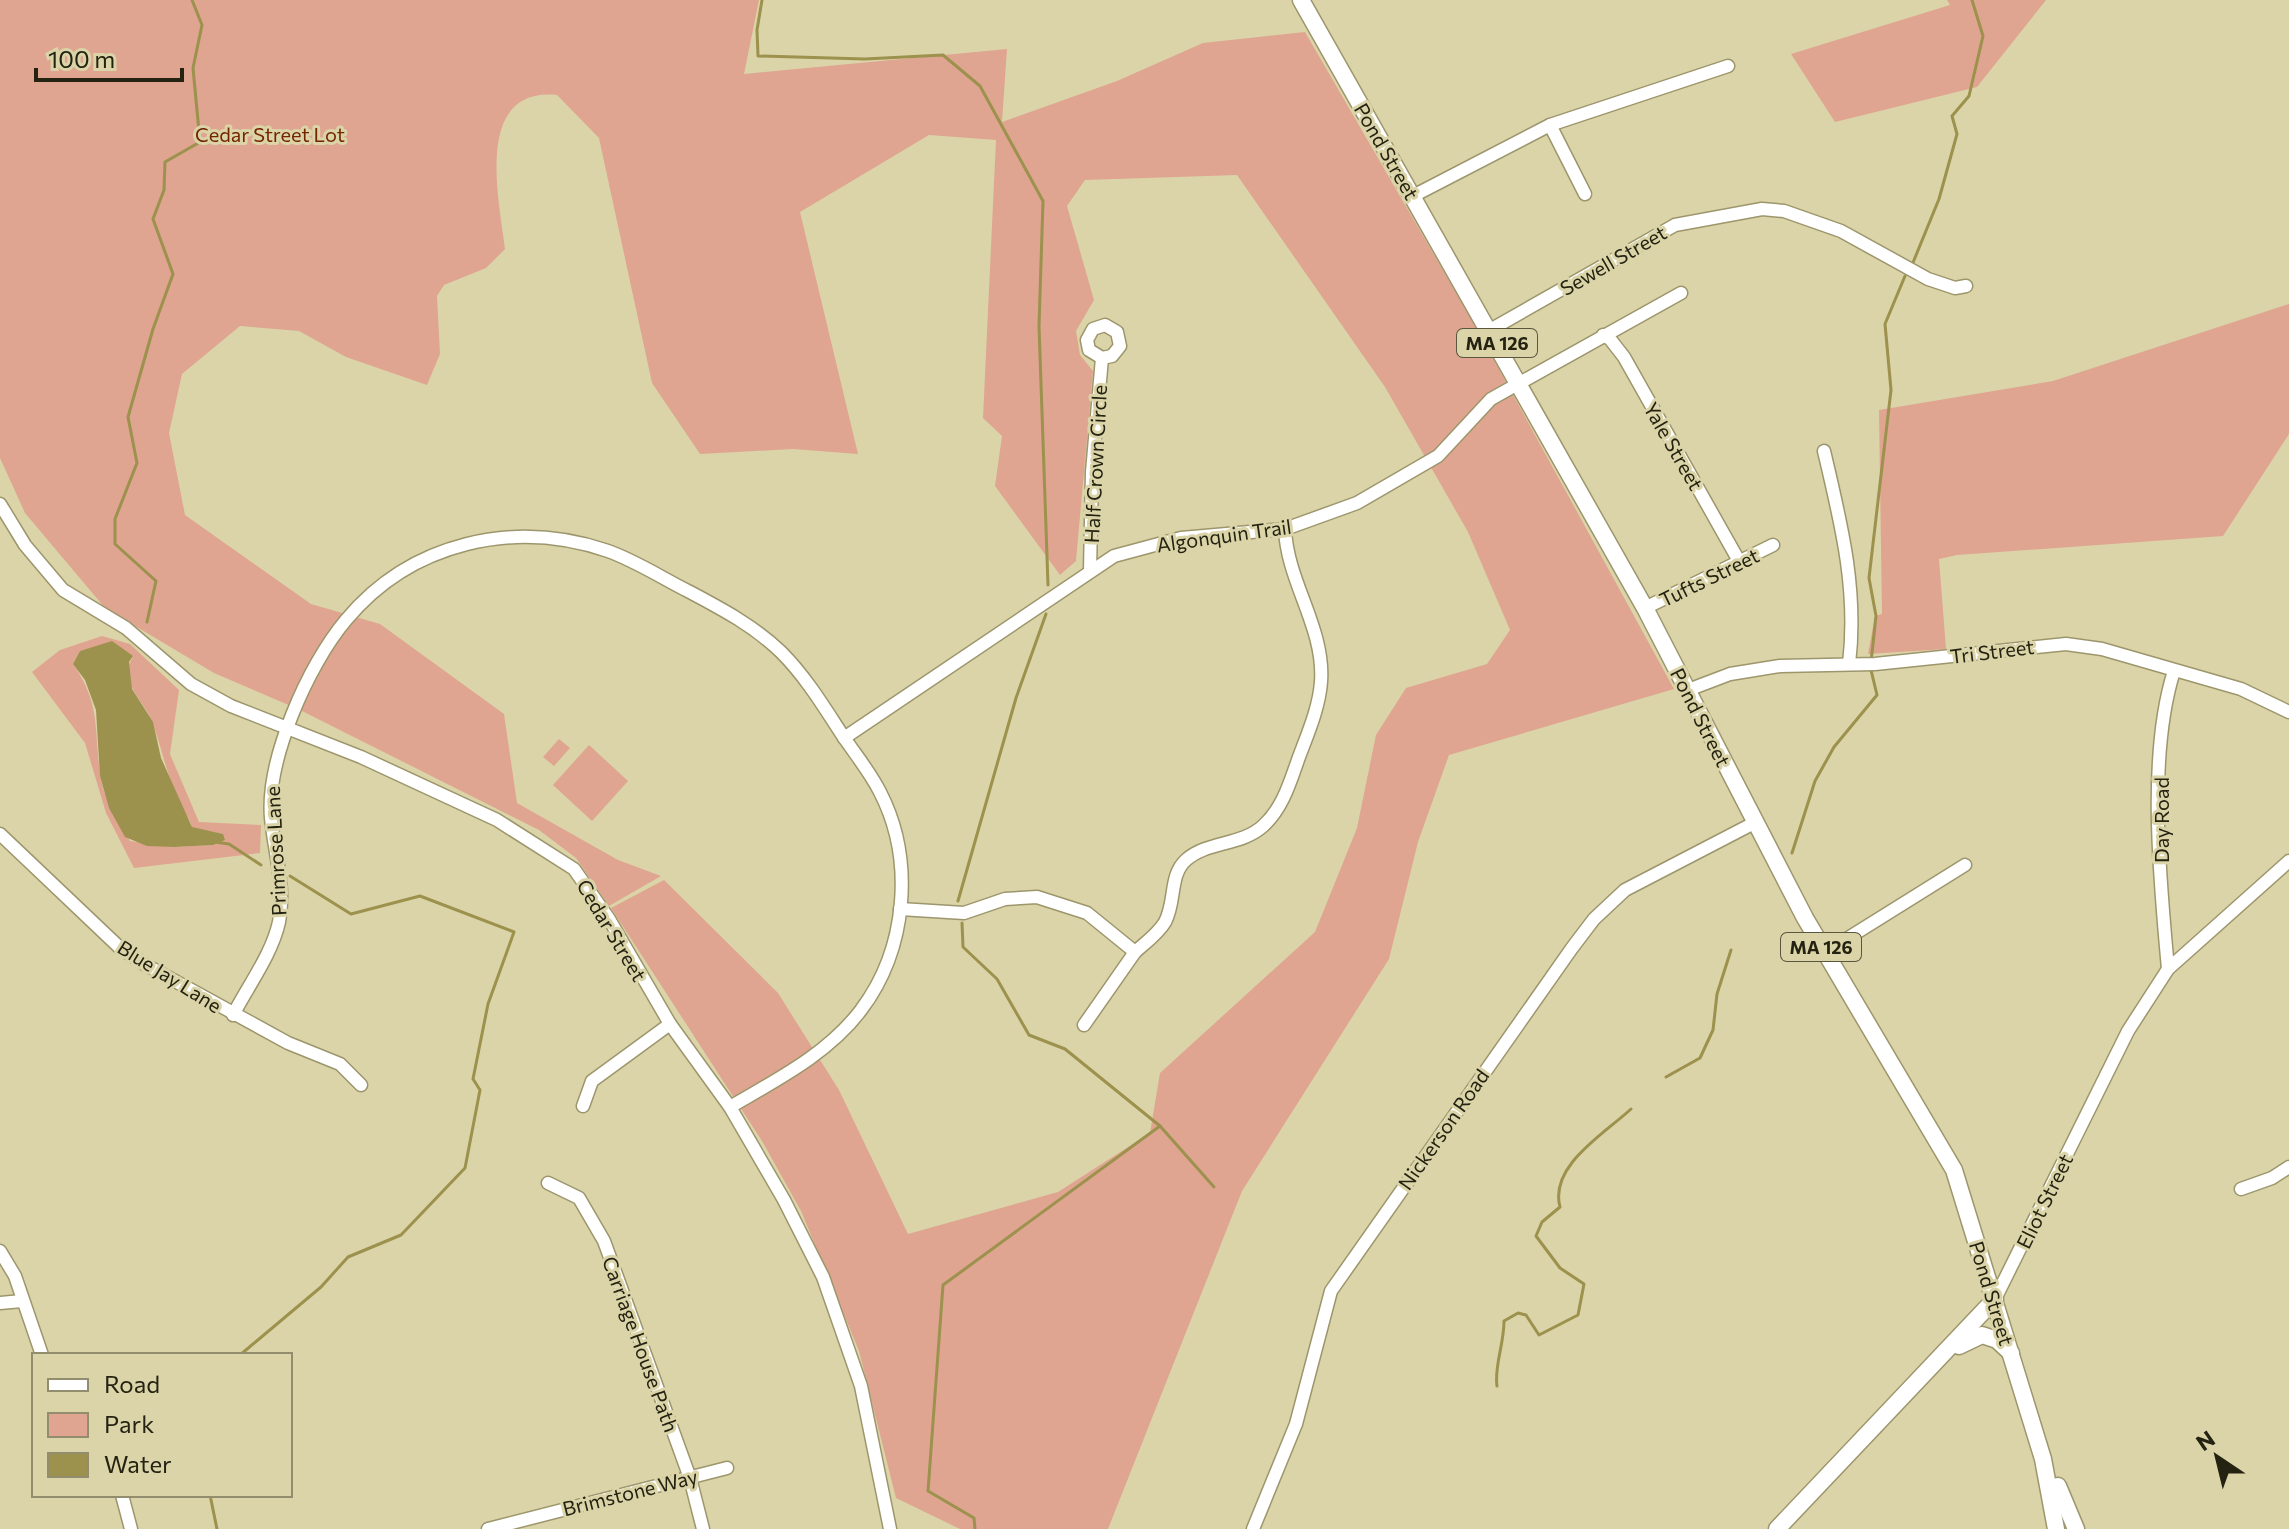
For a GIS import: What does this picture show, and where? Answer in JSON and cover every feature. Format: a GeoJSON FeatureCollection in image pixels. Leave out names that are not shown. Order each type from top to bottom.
{"type":"FeatureCollection","features":[{"type":"Feature","properties":{"kind":"main road","name":"Pond Street"},"geometry":{"type":"LineString","coordinates":[[1302,1],[1645,608],[1824,953],[1954,1170],[2043,1459],[2056,1529]]}},
{"type":"Feature","properties":{"kind":"main road","name":"Eliot Street"},"geometry":{"type":"LineString","coordinates":[[1777,1529],[1995,1299]]}},
{"type":"Feature","properties":{"kind":"main road"},"geometry":{"type":"LineString","coordinates":[[1942,1354],[1982,1335],[1997,1340],[2011,1354]]}},
{"type":"Feature","properties":{"kind":"main road","name":"Pond Street"},"geometry":{"type":"LineString","coordinates":[[2043,1459],[2049,1465],[2076,1529]]}},
{"type":"Feature","properties":{"kind":"street"},"geometry":{"type":"LineString","coordinates":[[1413,196],[1550,125],[1728,66]]}},
{"type":"Feature","properties":{"kind":"street"},"geometry":{"type":"LineString","coordinates":[[1550,125],[1585,194]]}},
{"type":"Feature","properties":{"kind":"street","name":"Sewell Street"},"geometry":{"type":"LineString","coordinates":[[1490,330],[1675,225],[1762,209],[1784,211],[1841,231],[1928,279],[1955,288],[1966,286]]}},
{"type":"Feature","properties":{"kind":"street","name":"Algonquin Trail"},"geometry":{"type":"LineString","coordinates":[[844,738],[1114,556],[1153,543],[1285,529],[1357,503],[1438,456],[1452,444],[1476,411],[1519,382],[1681,293]]}},
{"type":"Feature","properties":{"kind":"street","name":"Yale Street"},"geometry":{"type":"LineString","coordinates":[[1603,335],[1624,357],[1739,561]]}},
{"type":"Feature","properties":{"kind":"street","name":"Half Crown Circle"},"geometry":{"type":"LineString","coordinates":[[1090,571],[1092,472],[1102,358]]}},
{"type":"Feature","properties":{"kind":"street"},"geometry":{"type":"LineString","coordinates":[[1824,451],[1850,571],[1853,630],[1849,664]]}},
{"type":"Feature","properties":{"kind":"street","name":"Cedar Street"},"geometry":{"type":"LineString","coordinates":[[0,504],[25,545],[63,590],[126,628],[191,684],[231,706],[288,727],[485,815],[563,860],[586,884],[670,1024],[730,1107],[791,1213],[823,1277],[861,1386],[890,1529]]}},
{"type":"Feature","properties":{"kind":"street"},"geometry":{"type":"LineString","coordinates":[[1084,1025],[1135,952],[1166,921],[1174,899],[1175,874],[1187,859],[1251,835],[1271,818],[1284,796],[1316,711],[1321,681],[1318,648],[1287,553],[1285,529]]}},
{"type":"Feature","properties":{"kind":"street","name":"Primrose Lane"},"geometry":{"type":"LineString","coordinates":[[233,1015],[280,919],[270,791],[273,769],[288,727],[329,642],[370,593],[399,572],[439,552],[485,539],[522,535],[571,541],[611,552],[733,615],[762,635],[794,666],[876,783],[893,826],[901,863],[900,909],[883,975],[850,1024],[822,1049],[730,1107]]}},
{"type":"Feature","properties":{"kind":"street","name":"Tufts Street"},"geometry":{"type":"LineString","coordinates":[[1645,608],[1773,545]]}},
{"type":"Feature","properties":{"kind":"street","name":"Tri Street"},"geometry":{"type":"LineString","coordinates":[[1688,690],[1748,671],[1871,664],[2066,644],[2102,649],[2261,695],[2289,712]]}},
{"type":"Feature","properties":{"kind":"street","name":"Day Road"},"geometry":{"type":"LineString","coordinates":[[2168,969],[2162,896],[2162,714],[2174,671]]}},
{"type":"Feature","properties":{"kind":"street","name":"Nickerson Road"},"geometry":{"type":"LineString","coordinates":[[1253,1529],[1296,1424],[1331,1291],[1562,960],[1594,919],[1625,890],[1756,822]]}},
{"type":"Feature","properties":{"kind":"street","name":"Blue Jay Lane"},"geometry":{"type":"LineString","coordinates":[[0,834],[119,947],[233,1015],[288,1043],[340,1064],[361,1085]]}},
{"type":"Feature","properties":{"kind":"street","name":"Eliot Street"},"geometry":{"type":"LineString","coordinates":[[1995,1299],[2128,1031],[2168,969],[2289,861]]}},
{"type":"Feature","properties":{"kind":"street"},"geometry":{"type":"LineString","coordinates":[[1824,953],[1965,865]]}},
{"type":"Feature","properties":{"kind":"street"},"geometry":{"type":"LineString","coordinates":[[900,909],[964,913],[1005,899],[1037,897],[1087,913],[1135,952]]}},
{"type":"Feature","properties":{"kind":"street"},"geometry":{"type":"LineString","coordinates":[[583,1106],[592,1081],[670,1024]]}},
{"type":"Feature","properties":{"kind":"street"},"geometry":{"type":"LineString","coordinates":[[2241,1189],[2272,1178],[2289,1167]]}},
{"type":"Feature","properties":{"kind":"street","name":"Carriage House Path"},"geometry":{"type":"LineString","coordinates":[[548,1183],[579,1198],[604,1241],[690,1478],[703,1529]]}},
{"type":"Feature","properties":{"kind":"street"},"geometry":{"type":"LineString","coordinates":[[0,1251],[15,1276],[41,1353]]}},
{"type":"Feature","properties":{"kind":"street"},"geometry":{"type":"LineString","coordinates":[[0,1303],[22,1301]]}},
{"type":"Feature","properties":{"kind":"street","name":"Brimstone Way"},"geometry":{"type":"LineString","coordinates":[[488,1529],[727,1468]]}},
{"type":"Feature","properties":{"kind":"street"},"geometry":{"type":"LineString","coordinates":[[123,1497],[131,1529]]}},
{"type":"Feature","properties":{"kind":"green space","name":"Cedar Street Lot"},"geometry":{"type":"Polygon","coordinates":[[[0,0],[759,0],[744,74],[1007,49],[1002,122],[1117,81],[1203,43],[1305,32],[1477,329],[1674,689],[1449,755],[1418,842],[1389,959],[1242,1191],[1108,1529],[960,1529],[896,1498],[859,1351],[801,1211],[762,1141],[611,908],[664,880],[778,993],[839,1090],[908,1234],[1058,1192],[1150,1133],[1160,1073],[1315,932],[1357,828],[1376,735],[1406,688],[1487,664],[1510,630],[1468,532],[1385,387],[1237,175],[1085,180],[1067,206],[1094,300],[1076,331],[1080,355],[1093,371],[1076,561],[1060,575],[995,486],[1002,436],[983,418],[996,140],[929,135],[800,212],[858,454],[793,449],[700,454],[652,383],[599,138],[557,95],[530,97],[513,109],[502,127],[497,150],[497,176],[505,249],[486,268],[444,285],[437,296],[440,354],[427,385],[346,357],[299,331],[240,326],[182,374],[169,433],[185,515],[311,604],[380,624],[504,714],[517,803],[618,860],[661,876],[609,906],[576,858],[539,830],[298,709],[214,673],[105,608],[25,513],[0,458],[0,0]]]}},
{"type":"Feature","properties":{"kind":"green space"},"geometry":{"type":"Polygon","coordinates":[[[1947,0],[2046,0],[1977,87],[1835,122],[1791,54],[1950,5],[1947,0]]]}},
{"type":"Feature","properties":{"kind":"green space"},"geometry":{"type":"Polygon","coordinates":[[[2289,304],[2289,434],[2223,536],[1957,555],[1939,559],[1946,649],[1868,654],[1875,616],[1882,614],[1879,410],[2053,381],[2289,304]]]}},
{"type":"Feature","properties":{"kind":"green space"},"geometry":{"type":"Polygon","coordinates":[[[102,636],[130,644],[179,690],[170,754],[199,822],[261,825],[260,853],[134,868],[106,813],[85,743],[32,672],[60,650],[102,636]],[[109,644],[80,651],[73,664],[92,704],[100,773],[107,800],[130,841],[174,847],[213,845],[223,834],[192,828],[178,800],[153,724],[130,683],[128,674],[133,657],[109,644]]]}},
{"type":"Feature","properties":{"kind":"green space"},"geometry":{"type":"Polygon","coordinates":[[[559,739],[570,748],[554,766],[543,757],[559,739]]]}},
{"type":"Feature","properties":{"kind":"green space"},"geometry":{"type":"Polygon","coordinates":[[[589,745],[628,781],[592,821],[553,785],[589,745]]]}},
{"type":"Feature","properties":{"kind":"water"},"geometry":{"type":"Polygon","coordinates":[[[112,641],[133,656],[129,662],[132,689],[153,722],[161,758],[192,827],[223,834],[225,840],[213,845],[174,847],[147,846],[125,837],[109,808],[100,776],[96,710],[85,680],[73,664],[80,651],[112,641]]]}},
{"type":"Feature","properties":{"kind":"waterway"},"geometry":{"type":"LineString","coordinates":[[147,622],[156,581],[115,544],[115,519],[137,463],[128,417],[153,329],[173,274],[153,219],[164,190],[165,162],[200,142],[193,68],[202,25],[192,0]]}},
{"type":"Feature","properties":{"kind":"waterway"},"geometry":{"type":"LineString","coordinates":[[762,0],[757,30],[758,56],[865,59],[943,55],[980,86],[1043,201],[1039,326],[1048,585]]}},
{"type":"Feature","properties":{"kind":"waterway"},"geometry":{"type":"LineString","coordinates":[[1912,265],[1939,199],[1957,134],[1952,116],[1969,96],[1983,36],[1972,0]]}},
{"type":"Feature","properties":{"kind":"waterway"},"geometry":{"type":"LineString","coordinates":[[1871,662],[1876,616],[1869,578],[1891,390],[1885,324],[1905,276]]}},
{"type":"Feature","properties":{"kind":"waterway"},"geometry":{"type":"LineString","coordinates":[[958,901],[1016,698],[1046,614]]}},
{"type":"Feature","properties":{"kind":"waterway"},"geometry":{"type":"LineString","coordinates":[[1792,853],[1815,781],[1834,747],[1877,695],[1871,670]]}},
{"type":"Feature","properties":{"kind":"waterway"},"geometry":{"type":"LineString","coordinates":[[215,842],[229,844],[261,865]]}},
{"type":"Feature","properties":{"kind":"waterway"},"geometry":{"type":"LineString","coordinates":[[242,1353],[321,1287],[348,1257],[401,1235],[465,1168],[480,1090],[473,1079],[488,1004],[514,932],[420,896],[351,914],[290,876]]}},
{"type":"Feature","properties":{"kind":"waterway"},"geometry":{"type":"LineString","coordinates":[[962,923],[963,947],[997,979],[1029,1035],[1065,1049],[1160,1126],[1214,1187]]}},
{"type":"Feature","properties":{"kind":"waterway"},"geometry":{"type":"LineString","coordinates":[[1666,1077],[1700,1058],[1713,1030],[1717,994],[1731,950]]}},
{"type":"Feature","properties":{"kind":"waterway"},"geometry":{"type":"LineString","coordinates":[[1497,1386],[1504,1321],[1518,1313],[1526,1315],[1539,1335],[1578,1315],[1584,1284],[1560,1268],[1536,1236],[1542,1222],[1560,1207],[1559,1192],[1571,1165],[1581,1152],[1631,1109]]}},
{"type":"Feature","properties":{"kind":"waterway"},"geometry":{"type":"LineString","coordinates":[[975,1529],[974,1518],[928,1491],[943,1285],[1160,1126]]}},
{"type":"Feature","properties":{"kind":"waterway"},"geometry":{"type":"LineString","coordinates":[[210,1497],[217,1529]]}}]}
